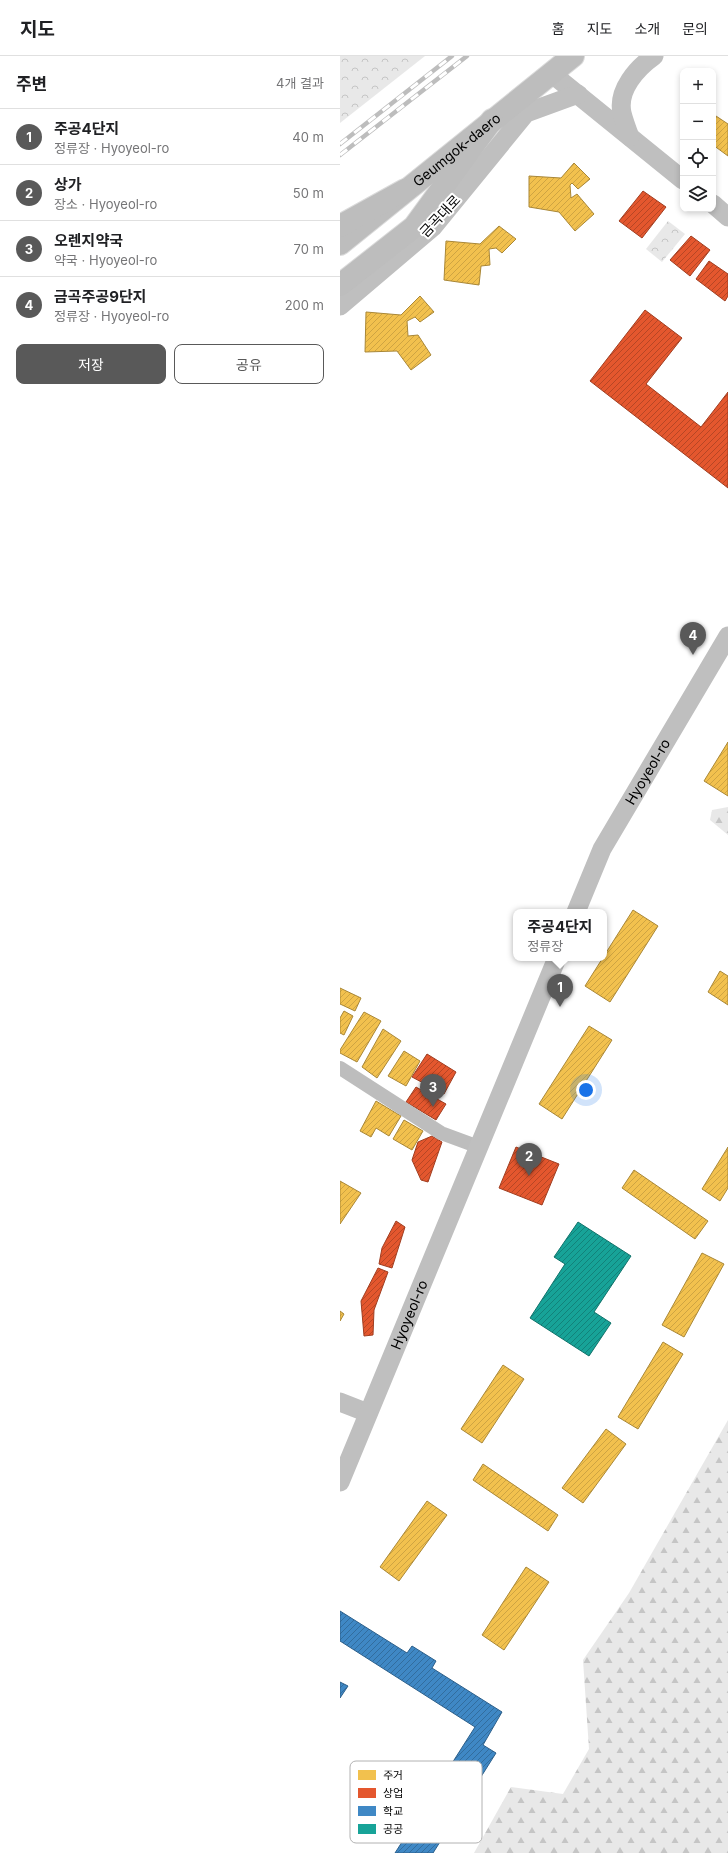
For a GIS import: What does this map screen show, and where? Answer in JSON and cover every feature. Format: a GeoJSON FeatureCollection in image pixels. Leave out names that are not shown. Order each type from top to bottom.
{"type":"FeatureCollection","features":[{"type":"Feature","properties":{"kind":"main road","name":"Geumgok-daero"},"geometry":{"type":"LineString","coordinates":[[340,244],[405,190],[573,56]]}},
{"type":"Feature","properties":{"kind":"main road"},"geometry":{"type":"LineString","coordinates":[[630,137],[621,111],[625,90],[631,78],[641,66],[654,56]]}},
{"type":"Feature","properties":{"kind":"main road"},"geometry":{"type":"LineString","coordinates":[[545,78],[578,94],[680,178]]}},
{"type":"Feature","properties":{"kind":"main road","name":"금곡대로"},"geometry":{"type":"LineString","coordinates":[[340,306],[433,227],[526,112],[545,78]]}},
{"type":"Feature","properties":{"kind":"main road"},"geometry":{"type":"LineString","coordinates":[[526,112],[578,94]]}},
{"type":"Feature","properties":{"kind":"main road"},"geometry":{"type":"LineString","coordinates":[[340,285],[414,227],[492,120]]}},
{"type":"Feature","properties":{"kind":"main road"},"geometry":{"type":"LineString","coordinates":[[340,226],[405,190]]}},
{"type":"Feature","properties":{"kind":"main road"},"geometry":{"type":"LineString","coordinates":[[716,207],[728,217]]}},
{"type":"Feature","properties":{"kind":"main road","name":"Hyoyeol-ro"},"geometry":{"type":"LineString","coordinates":[[577,909],[602,849],[728,636]]}},
{"type":"Feature","properties":{"kind":"main road","name":"Hyoyeol-ro"},"geometry":{"type":"LineString","coordinates":[[340,1482],[556,961]]}},
{"type":"Feature","properties":{"kind":"main road"},"geometry":{"type":"LineString","coordinates":[[340,1402],[368,1413]]}},
{"type":"Feature","properties":{"kind":"street"},"geometry":{"type":"LineString","coordinates":[[340,1068],[441,1133],[479,1147]]}},
{"type":"Feature","properties":{"kind":"green space"},"geometry":{"type":"Polygon","coordinates":[[[340,56],[425,56],[340,123],[340,56]]]}},
{"type":"Feature","properties":{"kind":"green space"},"geometry":{"type":"Polygon","coordinates":[[[668,221],[685,234],[662,262],[646,249],[668,221]]]}},
{"type":"Feature","properties":{"kind":"green space"},"geometry":{"type":"Polygon","coordinates":[[[728,807],[728,835],[710,820],[712,810],[728,807]]]}},
{"type":"Feature","properties":{"kind":"green space"},"geometry":{"type":"Polygon","coordinates":[[[728,1420],[728,1853],[474,1853],[480,1843],[482,1843],[482,1839],[511,1787],[563,1794],[589,1749],[583,1660],[629,1593],[728,1420]]]}},
{"type":"Feature","properties":{"kind":"building: 주거"},"geometry":{"type":"Polygon","coordinates":[[[716,116],[728,124],[728,156],[716,147],[716,116]]]}},
{"type":"Feature","properties":{"kind":"building: 주거"},"geometry":{"type":"Polygon","coordinates":[[[574,163],[590,179],[578,189],[572,183],[570,185],[571,198],[577,194],[594,214],[575,231],[559,212],[529,207],[529,176],[561,178],[574,163]]]}},
{"type":"Feature","properties":{"kind":"building: 주거"},"geometry":{"type":"Polygon","coordinates":[[[499,226],[516,239],[502,253],[496,248],[489,249],[490,265],[481,266],[479,285],[444,280],[446,241],[480,244],[499,226]]]}},
{"type":"Feature","properties":{"kind":"building: 주거"},"geometry":{"type":"Polygon","coordinates":[[[420,296],[434,312],[420,322],[415,317],[407,321],[408,336],[418,335],[431,355],[411,370],[397,351],[365,352],[366,312],[401,315],[420,296]]]}},
{"type":"Feature","properties":{"kind":"building: 주거"},"geometry":{"type":"Polygon","coordinates":[[[728,742],[728,796],[704,781],[728,742]]]}},
{"type":"Feature","properties":{"kind":"building: 주거"},"geometry":{"type":"Polygon","coordinates":[[[633,910],[658,926],[610,1002],[585,986],[601,961],[607,961],[607,951],[633,910]]]}},
{"type":"Feature","properties":{"kind":"building: 주거"},"geometry":{"type":"Polygon","coordinates":[[[720,971],[728,976],[728,1005],[708,992],[720,971]]]}},
{"type":"Feature","properties":{"kind":"building: 주거"},"geometry":{"type":"Polygon","coordinates":[[[340,988],[361,998],[355,1011],[340,1004],[340,988]]]}},
{"type":"Feature","properties":{"kind":"building: 주거"},"geometry":{"type":"Polygon","coordinates":[[[344,1011],[353,1016],[344,1035],[340,1033],[340,1018],[344,1011]]]}},
{"type":"Feature","properties":{"kind":"building: 주거"},"geometry":{"type":"Polygon","coordinates":[[[364,1012],[381,1021],[357,1062],[340,1053],[340,1050],[364,1012]]]}},
{"type":"Feature","properties":{"kind":"building: 주거"},"geometry":{"type":"Polygon","coordinates":[[[589,1026],[612,1040],[562,1119],[539,1104],[589,1026]]]}},
{"type":"Feature","properties":{"kind":"building: 주거"},"geometry":{"type":"Polygon","coordinates":[[[383,1029],[401,1041],[377,1078],[362,1067],[383,1029]]]}},
{"type":"Feature","properties":{"kind":"building: 주거"},"geometry":{"type":"Polygon","coordinates":[[[404,1051],[420,1061],[406,1086],[388,1076],[404,1051]]]}},
{"type":"Feature","properties":{"kind":"building: 주거"},"geometry":{"type":"Polygon","coordinates":[[[376,1101],[401,1116],[389,1136],[376,1128],[371,1137],[360,1131],[376,1101]]]}},
{"type":"Feature","properties":{"kind":"building: 주거"},"geometry":{"type":"Polygon","coordinates":[[[404,1120],[423,1131],[412,1150],[393,1139],[404,1120]]]}},
{"type":"Feature","properties":{"kind":"building: 주거"},"geometry":{"type":"Polygon","coordinates":[[[728,1147],[728,1188],[720,1201],[702,1189],[728,1147]]]}},
{"type":"Feature","properties":{"kind":"building: 주거"},"geometry":{"type":"Polygon","coordinates":[[[634,1170],[708,1221],[695,1239],[622,1188],[634,1170]]]}},
{"type":"Feature","properties":{"kind":"building: 주거"},"geometry":{"type":"Polygon","coordinates":[[[340,1181],[361,1193],[340,1224],[340,1181]]]}},
{"type":"Feature","properties":{"kind":"building: 주거"},"geometry":{"type":"Polygon","coordinates":[[[702,1253],[724,1264],[684,1337],[662,1325],[702,1253]]]}},
{"type":"Feature","properties":{"kind":"building: 주거"},"geometry":{"type":"Polygon","coordinates":[[[340,1311],[344,1314],[340,1321],[340,1311]]]}},
{"type":"Feature","properties":{"kind":"building: 주거"},"geometry":{"type":"Polygon","coordinates":[[[663,1342],[683,1354],[638,1429],[618,1417],[663,1342]]]}},
{"type":"Feature","properties":{"kind":"building: 주거"},"geometry":{"type":"Polygon","coordinates":[[[503,1365],[524,1379],[482,1443],[461,1429],[503,1365]]]}},
{"type":"Feature","properties":{"kind":"building: 주거"},"geometry":{"type":"Polygon","coordinates":[[[606,1429],[626,1444],[583,1503],[562,1488],[606,1429]]]}},
{"type":"Feature","properties":{"kind":"building: 주거"},"geometry":{"type":"Polygon","coordinates":[[[483,1464],[558,1515],[548,1531],[473,1480],[483,1464]]]}},
{"type":"Feature","properties":{"kind":"building: 주거"},"geometry":{"type":"Polygon","coordinates":[[[427,1501],[447,1515],[399,1581],[380,1567],[427,1501]]]}},
{"type":"Feature","properties":{"kind":"building: 주거"},"geometry":{"type":"Polygon","coordinates":[[[526,1567],[549,1582],[504,1650],[482,1635],[526,1567]]]}},
{"type":"Feature","properties":{"kind":"building: 상업"},"geometry":{"type":"Polygon","coordinates":[[[643,191],[666,207],[642,238],[619,221],[643,191]]]}},
{"type":"Feature","properties":{"kind":"building: 상업"},"geometry":{"type":"Polygon","coordinates":[[[691,236],[710,250],[690,276],[670,260],[691,236]]]}},
{"type":"Feature","properties":{"kind":"building: 상업"},"geometry":{"type":"Polygon","coordinates":[[[709,261],[728,274],[728,296],[725,301],[696,279],[709,261]]]}},
{"type":"Feature","properties":{"kind":"building: 상업"},"geometry":{"type":"Polygon","coordinates":[[[645,310],[682,338],[646,384],[701,427],[728,392],[728,488],[590,381],[645,310]]]}},
{"type":"Feature","properties":{"kind":"building: 상업"},"geometry":{"type":"Polygon","coordinates":[[[427,1054],[456,1072],[444,1094],[412,1077],[427,1054]]]}},
{"type":"Feature","properties":{"kind":"building: 상업"},"geometry":{"type":"Polygon","coordinates":[[[416,1087],[446,1104],[436,1120],[406,1102],[416,1087]]]}},
{"type":"Feature","properties":{"kind":"building: 상업"},"geometry":{"type":"Polygon","coordinates":[[[432,1136],[442,1142],[428,1182],[421,1180],[412,1160],[418,1142],[432,1136]]]}},
{"type":"Feature","properties":{"kind":"building: 상업"},"geometry":{"type":"Polygon","coordinates":[[[516,1147],[559,1164],[542,1205],[499,1188],[516,1147]]]}},
{"type":"Feature","properties":{"kind":"building: 상업"},"geometry":{"type":"Polygon","coordinates":[[[396,1221],[405,1227],[392,1268],[379,1264],[382,1248],[396,1221]]]}},
{"type":"Feature","properties":{"kind":"building: 상업"},"geometry":{"type":"Polygon","coordinates":[[[378,1268],[388,1272],[374,1310],[373,1335],[364,1336],[361,1301],[378,1268]]]}},
{"type":"Feature","properties":{"kind":"building: 학교"},"geometry":{"type":"Polygon","coordinates":[[[340,1611],[407,1653],[412,1646],[436,1661],[432,1668],[502,1712],[483,1745],[496,1753],[482,1775],[482,1761],[453,1761],[475,1727],[340,1641],[340,1611]]]}},
{"type":"Feature","properties":{"kind":"building: 학교"},"geometry":{"type":"Polygon","coordinates":[[[340,1682],[348,1686],[340,1698],[340,1682]]]}},
{"type":"Feature","properties":{"kind":"building: 학교"},"geometry":{"type":"Polygon","coordinates":[[[401,1843],[439,1843],[433,1853],[395,1853],[401,1843]]]}},
{"type":"Feature","properties":{"kind":"building: 공공"},"geometry":{"type":"Polygon","coordinates":[[[578,1222],[631,1256],[594,1312],[611,1323],[589,1356],[530,1318],[565,1264],[554,1257],[578,1222]]]}},
{"type":"Feature","properties":{"kind":"railway"},"geometry":{"type":"LineString","coordinates":[[340,144],[452,56]]}},
{"type":"Feature","properties":{"kind":"railway"},"geometry":{"type":"LineString","coordinates":[[340,155],[467,56]]}},
{"type":"Feature","properties":{"kind":"place","name":"금곡주공9단지"},"geometry":{"type":"Point","coordinates":[693,655]}},
{"type":"Feature","properties":{"kind":"place","name":"주공4단지"},"geometry":{"type":"Point","coordinates":[560,1007]}},
{"type":"Feature","properties":{"kind":"place","name":"오렌지약국"},"geometry":{"type":"Point","coordinates":[433,1107]}},
{"type":"Feature","properties":{"kind":"place","name":"상가"},"geometry":{"type":"Point","coordinates":[529,1176]}}]}
